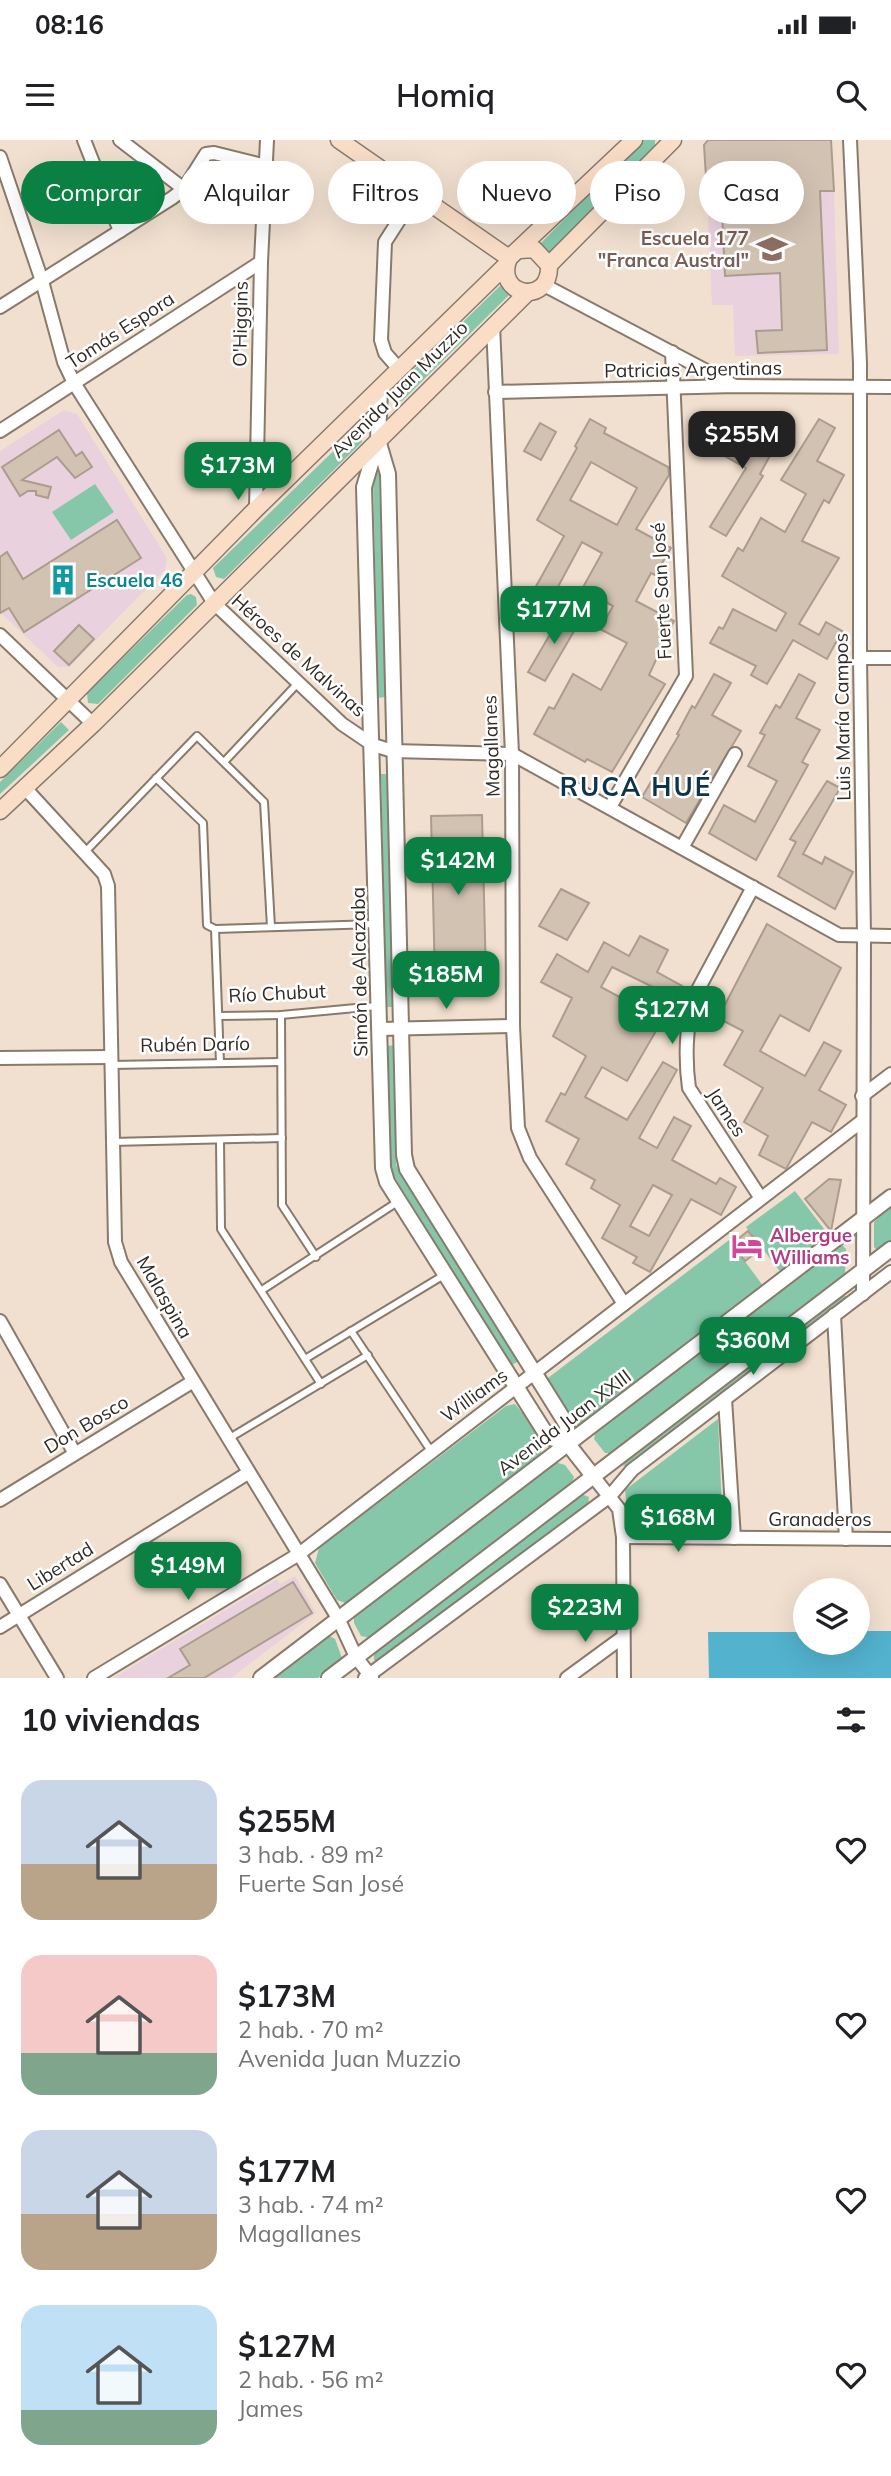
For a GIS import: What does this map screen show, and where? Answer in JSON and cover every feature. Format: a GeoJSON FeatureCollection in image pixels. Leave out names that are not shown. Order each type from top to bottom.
{"type":"FeatureCollection","features":[{"type":"Feature","properties":{"kind":"main road"},"geometry":{"type":"LineString","coordinates":[[339,140],[370,161]]}},
{"type":"Feature","properties":{"kind":"main road","name":"Avenida Juan Muzzio"},"geometry":{"type":"LineString","coordinates":[[0,769],[256,509],[634,140]]}},
{"type":"Feature","properties":{"kind":"main road"},"geometry":{"type":"LineString","coordinates":[[512,258],[511,285],[528,292],[544,285],[548,265],[673,140]]}},
{"type":"Feature","properties":{"kind":"main road"},"geometry":{"type":"LineString","coordinates":[[443,210],[512,258]]}},
{"type":"Feature","properties":{"kind":"main road"},"geometry":{"type":"LineString","coordinates":[[512,258],[534,250],[548,265]]}},
{"type":"Feature","properties":{"kind":"main road","name":"Avenida Juan Muzzio"},"geometry":{"type":"LineString","coordinates":[[0,811],[93,724],[528,292]]}},
{"type":"Feature","properties":{"kind":"street"},"geometry":{"type":"LineString","coordinates":[[84,140],[120,231]]}},
{"type":"Feature","properties":{"kind":"street"},"geometry":{"type":"LineString","coordinates":[[120,140],[179,185]]}},
{"type":"Feature","properties":{"kind":"street","name":"O'Higgins"},"geometry":{"type":"LineString","coordinates":[[266,161],[267,140]]}},
{"type":"Feature","properties":{"kind":"street","name":"Luis María Campos"},"geometry":{"type":"LineString","coordinates":[[850,140],[860,386],[864,936],[861,1220],[863,1294]]}},
{"type":"Feature","properties":{"kind":"street"},"geometry":{"type":"LineString","coordinates":[[202,161],[206,155],[214,153],[246,161]]}},
{"type":"Feature","properties":{"kind":"street","name":"Héroes de Malvinas"},"geometry":{"type":"LineString","coordinates":[[0,157],[42,281],[64,362],[74,383],[214,603],[342,724],[373,745],[393,751],[512,754],[839,934],[891,936]]}},
{"type":"Feature","properties":{"kind":"street"},"geometry":{"type":"LineString","coordinates":[[0,307],[179,192]]}},
{"type":"Feature","properties":{"kind":"street","name":"O'Higgins"},"geometry":{"type":"LineString","coordinates":[[256,509],[263,224]]}},
{"type":"Feature","properties":{"kind":"street"},"geometry":{"type":"LineString","coordinates":[[397,224],[385,242],[381,340],[385,353],[400,370]]}},
{"type":"Feature","properties":{"kind":"street","name":"Tomás Espora"},"geometry":{"type":"LineString","coordinates":[[0,431],[261,262]]}},
{"type":"Feature","properties":{"kind":"street"},"geometry":{"type":"LineString","coordinates":[[544,285],[735,386]]}},
{"type":"Feature","properties":{"kind":"street","name":"Magallanes"},"geometry":{"type":"LineString","coordinates":[[493,325],[512,754],[513,1026],[518,1128],[526,1148],[624,1304]]}},
{"type":"Feature","properties":{"kind":"street","name":"Fuerte San José"},"geometry":{"type":"LineString","coordinates":[[610,807],[686,676],[672,352]]}},
{"type":"Feature","properties":{"kind":"street","name":"Patricias Argentinas"},"geometry":{"type":"LineString","coordinates":[[495,392],[735,386],[891,387]]}},
{"type":"Feature","properties":{"kind":"street","name":"Simón de Alcazaba"},"geometry":{"type":"LineString","coordinates":[[380,390],[378,440],[365,487],[383,1168],[387,1182],[548,1437],[568,1444],[619,1509],[623,1537],[624,1678]]}},
{"type":"Feature","properties":{"kind":"street","name":"Simón de Alcazaba"},"geometry":{"type":"LineString","coordinates":[[378,440],[387,474],[407,1169],[567,1425],[568,1444]]}},
{"type":"Feature","properties":{"kind":"street"},"geometry":{"type":"LineString","coordinates":[[0,635],[93,724]]}},
{"type":"Feature","properties":{"kind":"street"},"geometry":{"type":"LineString","coordinates":[[860,658],[891,658]]}},
{"type":"Feature","properties":{"kind":"street"},"geometry":{"type":"LineString","coordinates":[[683,846],[735,754]]}},
{"type":"Feature","properties":{"kind":"street","name":"Malaspina"},"geometry":{"type":"LineString","coordinates":[[25,788],[104,874],[108,886],[114,1242],[121,1262],[338,1618],[356,1657],[369,1677]]}},
{"type":"Feature","properties":{"kind":"street","name":"James"},"geometry":{"type":"LineString","coordinates":[[753,887],[693,999],[689,1013],[687,1076],[689,1088],[760,1198]]}},
{"type":"Feature","properties":{"kind":"street"},"geometry":{"type":"LineString","coordinates":[[380,1029],[513,1026]]}},
{"type":"Feature","properties":{"kind":"street","name":"Rubén Darío"},"geometry":{"type":"LineString","coordinates":[[0,1058],[111,1061]]}},
{"type":"Feature","properties":{"kind":"street"},"geometry":{"type":"LineString","coordinates":[[862,1096],[891,1074]]}},
{"type":"Feature","properties":{"kind":"street","name":"Williams"},"geometry":{"type":"LineString","coordinates":[[94,1678],[299,1553],[430,1451],[536,1374],[862,1121]]}},
{"type":"Feature","properties":{"kind":"street","name":"Avenida Juan XXIII"},"geometry":{"type":"LineString","coordinates":[[261,1678],[891,1197]]}},
{"type":"Feature","properties":{"kind":"street"},"geometry":{"type":"LineString","coordinates":[[329,1678],[891,1250]]}},
{"type":"Feature","properties":{"kind":"street"},"geometry":{"type":"LineString","coordinates":[[369,1677],[610,1496],[632,1469],[891,1272]]}},
{"type":"Feature","properties":{"kind":"street"},"geometry":{"type":"LineString","coordinates":[[834,1315],[846,1539]]}},
{"type":"Feature","properties":{"kind":"street"},"geometry":{"type":"LineString","coordinates":[[0,1321],[74,1452]]}},
{"type":"Feature","properties":{"kind":"street","name":"Don Bosco"},"geometry":{"type":"LineString","coordinates":[[0,1500],[74,1452],[192,1382]]}},
{"type":"Feature","properties":{"kind":"street"},"geometry":{"type":"LineString","coordinates":[[725,1399],[734,1538]]}},
{"type":"Feature","properties":{"kind":"street","name":"Libertad"},"geometry":{"type":"LineString","coordinates":[[0,1627],[248,1473]]}},
{"type":"Feature","properties":{"kind":"street","name":"Granaderos"},"geometry":{"type":"LineString","coordinates":[[623,1537],[891,1539]]}},
{"type":"Feature","properties":{"kind":"street"},"geometry":{"type":"LineString","coordinates":[[0,1584],[57,1678]]}},
{"type":"Feature","properties":{"kind":"street"},"geometry":{"type":"LineString","coordinates":[[568,1678],[623,1637]]}},
{"type":"Feature","properties":{"kind":"lane"},"geometry":{"type":"LineString","coordinates":[[224,762],[298,683]]}},
{"type":"Feature","properties":{"kind":"lane"},"geometry":{"type":"LineString","coordinates":[[85,852],[197,736],[264,802],[271,927]]}},
{"type":"Feature","properties":{"kind":"lane"},"geometry":{"type":"LineString","coordinates":[[156,778],[203,823],[207,925],[215,929],[378,924]]}},
{"type":"Feature","properties":{"kind":"lane"},"geometry":{"type":"LineString","coordinates":[[215,929],[220,1063]]}},
{"type":"Feature","properties":{"kind":"lane","name":"Río Chubut"},"geometry":{"type":"LineString","coordinates":[[219,1016],[281,1015],[379,1006]]}},
{"type":"Feature","properties":{"kind":"lane"},"geometry":{"type":"LineString","coordinates":[[281,1015],[282,1205],[316,1257]]}},
{"type":"Feature","properties":{"kind":"lane","name":"Rubén Darío"},"geometry":{"type":"LineString","coordinates":[[111,1061],[280,1062]]}},
{"type":"Feature","properties":{"kind":"lane"},"geometry":{"type":"LineString","coordinates":[[112,1142],[282,1138]]}},
{"type":"Feature","properties":{"kind":"lane"},"geometry":{"type":"LineString","coordinates":[[220,1141],[221,1229],[321,1384]]}},
{"type":"Feature","properties":{"kind":"lane"},"geometry":{"type":"LineString","coordinates":[[262,1290],[399,1201]]}},
{"type":"Feature","properties":{"kind":"lane"},"geometry":{"type":"LineString","coordinates":[[305,1359],[446,1274]]}},
{"type":"Feature","properties":{"kind":"lane"},"geometry":{"type":"LineString","coordinates":[[351,1331],[430,1451]]}},
{"type":"Feature","properties":{"kind":"lane"},"geometry":{"type":"LineString","coordinates":[[228,1440],[368,1356]]}},
{"type":"Feature","properties":{"kind":"shaded area","name":"Escuela 177 \"Franca Austral\""},"geometry":{"type":"Polygon","coordinates":[[[804,191],[834,191],[839,354],[735,356],[733,305],[712,305],[708,224],[804,224],[804,191]]]}},
{"type":"Feature","properties":{"kind":"shaded area"},"geometry":{"type":"Polygon","coordinates":[[[64,410],[77,414],[167,558],[165,570],[69,667],[58,667],[0,612],[0,451],[64,410]]]}},
{"type":"Feature","properties":{"kind":"shaded area"},"geometry":{"type":"Polygon","coordinates":[[[295,1576],[316,1613],[231,1678],[113,1678],[277,1579],[280,1584],[295,1576]]]}},
{"type":"Feature","properties":{"kind":"green space"},"geometry":{"type":"Polygon","coordinates":[[[643,140],[655,140],[655,148],[642,161],[622,161],[643,140]]]}},
{"type":"Feature","properties":{"kind":"green space"},"geometry":{"type":"Polygon","coordinates":[[[590,194],[590,214],[550,254],[540,244],[560,224],[576,224],[576,208],[590,194]]]}},
{"type":"Feature","properties":{"kind":"green space"},"geometry":{"type":"Polygon","coordinates":[[[503,283],[512,292],[402,401],[393,399],[392,391],[503,283]]]}},
{"type":"Feature","properties":{"kind":"green space"},"geometry":{"type":"Polygon","coordinates":[[[356,429],[362,431],[362,442],[224,579],[216,577],[213,568],[356,429]]]}},
{"type":"Feature","properties":{"kind":"green space"},"geometry":{"type":"Polygon","coordinates":[[[373,473],[379,473],[385,697],[378,698],[373,473]]]}},
{"type":"Feature","properties":{"kind":"green space"},"geometry":{"type":"Polygon","coordinates":[[[95,484],[114,512],[71,540],[52,512],[95,484]]]}},
{"type":"Feature","properties":{"kind":"green space"},"geometry":{"type":"Polygon","coordinates":[[[191,594],[196,597],[197,605],[98,704],[88,703],[87,693],[191,594]]]}},
{"type":"Feature","properties":{"kind":"green space"},"geometry":{"type":"Polygon","coordinates":[[[61,722],[69,730],[0,794],[0,782],[61,722]]]}},
{"type":"Feature","properties":{"kind":"green space"},"geometry":{"type":"Polygon","coordinates":[[[381,774],[387,774],[392,1007],[386,1007],[381,774]]]}},
{"type":"Feature","properties":{"kind":"green space"},"geometry":{"type":"Polygon","coordinates":[[[394,1045],[396,1165],[519,1361],[512,1365],[390,1170],[387,1046],[394,1045]]]}},
{"type":"Feature","properties":{"kind":"green space"},"geometry":{"type":"Polygon","coordinates":[[[795,1191],[831,1238],[782,1274],[746,1227],[795,1191]]]}},
{"type":"Feature","properties":{"kind":"green space"},"geometry":{"type":"Polygon","coordinates":[[[891,1205],[891,1242],[877,1250],[874,1247],[874,1222],[891,1205]]]}},
{"type":"Feature","properties":{"kind":"green space"},"geometry":{"type":"Polygon","coordinates":[[[729,1240],[764,1287],[580,1428],[544,1381],[729,1240]]]}},
{"type":"Feature","properties":{"kind":"green space"},"geometry":{"type":"Polygon","coordinates":[[[841,1244],[846,1249],[845,1276],[614,1453],[605,1453],[594,1439],[596,1430],[841,1244]]]}},
{"type":"Feature","properties":{"kind":"green space"},"geometry":{"type":"Polygon","coordinates":[[[842,1295],[846,1296],[846,1301],[630,1465],[623,1466],[625,1461],[842,1295]]]}},
{"type":"Feature","properties":{"kind":"green space"},"geometry":{"type":"Polygon","coordinates":[[[515,1404],[541,1436],[543,1442],[540,1457],[348,1604],[337,1600],[315,1563],[319,1548],[506,1406],[515,1404]]]}},
{"type":"Feature","properties":{"kind":"green space"},"geometry":{"type":"Polygon","coordinates":[[[718,1419],[723,1530],[630,1531],[625,1490],[718,1419]]]}},
{"type":"Feature","properties":{"kind":"green space"},"geometry":{"type":"Polygon","coordinates":[[[555,1462],[565,1465],[574,1477],[571,1485],[370,1638],[361,1636],[354,1623],[354,1614],[555,1462]]]}},
{"type":"Feature","properties":{"kind":"green space"},"geometry":{"type":"Polygon","coordinates":[[[581,1494],[589,1497],[588,1505],[377,1662],[374,1660],[374,1652],[581,1494]]]}},
{"type":"Feature","properties":{"kind":"green space"},"geometry":{"type":"Polygon","coordinates":[[[324,1637],[335,1639],[342,1658],[318,1678],[272,1678],[324,1637]]]}},
{"type":"Feature","properties":{"kind":"water"},"geometry":{"type":"Polygon","coordinates":[[[870,1631],[891,1631],[891,1678],[709,1678],[708,1632],[793,1632],[793,1655],[870,1655],[870,1631]]]}},
{"type":"Feature","properties":{"kind":"building","name":"Escuela 177 \"Franca Austral\""},"geometry":{"type":"Polygon","coordinates":[[[708,140],[831,140],[834,191],[820,191],[827,350],[758,353],[756,331],[782,330],[780,273],[725,276],[723,224],[804,224],[804,161],[705,161],[704,145],[708,140]]]}},
{"type":"Feature","properties":{"kind":"building"},"geometry":{"type":"Polygon","coordinates":[[[590,419],[606,428],[604,433],[668,467],[669,475],[636,529],[671,548],[655,575],[651,573],[636,601],[674,621],[649,675],[665,684],[612,772],[587,759],[585,762],[534,734],[549,707],[554,709],[573,674],[601,690],[627,643],[600,629],[613,606],[582,589],[602,553],[582,542],[546,609],[529,599],[564,536],[537,520],[577,448],[575,446],[590,419]],[[591,462],[570,500],[617,525],[637,488],[591,462]]]}},
{"type":"Feature","properties":{"kind":"building"},"geometry":{"type":"Polygon","coordinates":[[[819,419],[835,428],[817,461],[844,475],[829,503],[824,500],[802,541],[839,558],[799,624],[819,635],[826,622],[842,631],[827,659],[793,640],[767,684],[751,675],[756,666],[710,643],[719,627],[723,629],[733,609],[776,631],[786,613],[722,576],[738,548],[743,551],[761,518],[785,532],[806,494],[781,480],[819,419]]]}},
{"type":"Feature","properties":{"kind":"building"},"geometry":{"type":"Polygon","coordinates":[[[540,423],[556,432],[541,460],[524,451],[540,423]]]}},
{"type":"Feature","properties":{"kind":"building"},"geometry":{"type":"Polygon","coordinates":[[[729,423],[757,439],[763,430],[779,439],[760,474],[763,476],[726,536],[710,527],[746,468],[714,450],[729,423]]]}},
{"type":"Feature","properties":{"kind":"building"},"geometry":{"type":"Polygon","coordinates":[[[59,430],[76,456],[82,452],[92,467],[75,478],[57,457],[22,480],[51,487],[48,498],[36,495],[36,491],[28,491],[20,496],[2,467],[59,430]]]}},
{"type":"Feature","properties":{"kind":"building","name":"Escuela 46"},"geometry":{"type":"Polygon","coordinates":[[[117,520],[141,558],[24,632],[9,608],[0,613],[0,557],[7,552],[23,579],[117,520]]]}},
{"type":"Feature","properties":{"kind":"building"},"geometry":{"type":"Polygon","coordinates":[[[563,612],[580,621],[545,681],[528,672],[563,612]]]}},
{"type":"Feature","properties":{"kind":"building"},"geometry":{"type":"Polygon","coordinates":[[[79,625],[94,639],[69,665],[54,651],[79,625]]]}},
{"type":"Feature","properties":{"kind":"building"},"geometry":{"type":"Polygon","coordinates":[[[714,674],[731,683],[712,715],[741,731],[686,823],[642,797],[679,735],[677,734],[692,706],[695,708],[714,674]]]}},
{"type":"Feature","properties":{"kind":"building"},"geometry":{"type":"Polygon","coordinates":[[[799,674],[815,683],[796,718],[820,730],[802,762],[808,765],[756,860],[709,833],[724,805],[755,822],[777,781],[748,766],[765,735],[760,733],[776,705],[780,708],[799,674]]]}},
{"type":"Feature","properties":{"kind":"building"},"geometry":{"type":"Polygon","coordinates":[[[827,781],[840,788],[803,854],[822,864],[825,857],[853,872],[835,909],[778,876],[796,842],[790,839],[827,781]]]}},
{"type":"Feature","properties":{"kind":"building"},"geometry":{"type":"Polygon","coordinates":[[[482,815],[486,978],[435,979],[431,816],[482,815]]]}},
{"type":"Feature","properties":{"kind":"building"},"geometry":{"type":"Polygon","coordinates":[[[561,889],[589,903],[567,940],[539,926],[561,889]]]}},
{"type":"Feature","properties":{"kind":"building"},"geometry":{"type":"Polygon","coordinates":[[[767,924],[841,968],[809,1031],[780,1015],[760,1051],[805,1076],[824,1042],[841,1051],[819,1090],[846,1105],[831,1132],[812,1122],[786,1169],[759,1155],[768,1136],[744,1122],[763,1088],[724,1065],[743,1031],[718,1018],[767,924]]]}},
{"type":"Feature","properties":{"kind":"building"},"geometry":{"type":"Polygon","coordinates":[[[640,936],[668,950],[657,972],[682,986],[627,1081],[602,1067],[585,1097],[627,1120],[663,1062],[677,1070],[639,1138],[657,1148],[674,1117],[691,1126],[672,1160],[716,1184],[720,1178],[736,1187],[721,1215],[691,1199],[650,1272],[633,1263],[637,1257],[602,1238],[620,1205],[591,1188],[595,1180],[566,1164],[579,1139],[546,1121],[561,1093],[565,1095],[586,1056],[553,1036],[572,998],[541,982],[557,954],[588,972],[604,942],[629,956],[640,936]],[[612,967],[601,987],[647,1012],[659,990],[612,967]],[[653,1185],[630,1226],[649,1236],[672,1195],[653,1185]]]}},
{"type":"Feature","properties":{"kind":"building"},"geometry":{"type":"Polygon","coordinates":[[[829,1179],[841,1180],[831,1231],[805,1199],[829,1179]]]}},
{"type":"Feature","properties":{"kind":"building","name":"Albergue Williams"},"geometry":{"type":"Polygon","coordinates":[[[748,1231],[762,1248],[745,1261],[732,1244],[748,1231]]]}},
{"type":"Feature","properties":{"kind":"building"},"geometry":{"type":"Polygon","coordinates":[[[293,1582],[312,1613],[204,1678],[168,1678],[190,1665],[180,1649],[293,1582]]]}},
{"type":"Feature","properties":{"kind":"place","name":"Escuela 177 \"Franca Austral\""},"geometry":{"type":"Point","coordinates":[772,249]}},
{"type":"Feature","properties":{"kind":"place","name":"Escuela 46"},"geometry":{"type":"Point","coordinates":[63,580]}},
{"type":"Feature","properties":{"kind":"place","name":"Albergue Williams"},"geometry":{"type":"Point","coordinates":[747,1246]}},
{"type":"Feature","properties":{"kind":"district","name":"RUCA HUÉ"},"geometry":{"type":"Point","coordinates":[636,787]}}]}
